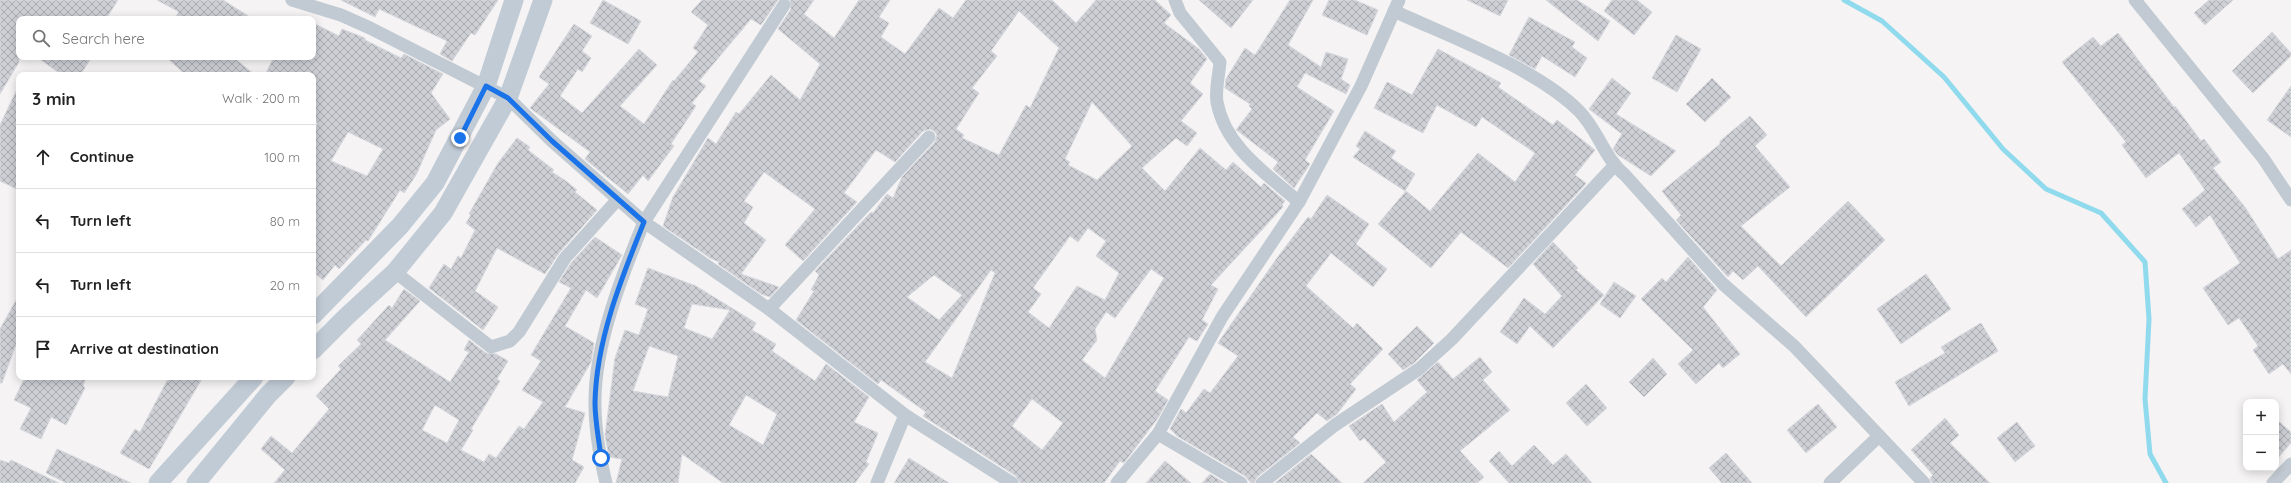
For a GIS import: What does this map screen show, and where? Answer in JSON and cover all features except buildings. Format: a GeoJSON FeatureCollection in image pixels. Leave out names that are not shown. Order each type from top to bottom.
{"type":"FeatureCollection","features":[{"type":"Feature","properties":{"kind":"main road"},"geometry":{"type":"LineString","coordinates":[[316,312],[400,226],[435,183],[486,86],[514,0]]}},
{"type":"Feature","properties":{"kind":"main road"},"geometry":{"type":"LineString","coordinates":[[316,347],[395,272],[443,213],[508,98],[543,0]]}},
{"type":"Feature","properties":{"kind":"main road"},"geometry":{"type":"LineString","coordinates":[[158,483],[251,380]]}},
{"type":"Feature","properties":{"kind":"main road"},"geometry":{"type":"LineString","coordinates":[[196,483],[268,395],[283,380]]}},
{"type":"Feature","properties":{"kind":"street"},"geometry":{"type":"LineString","coordinates":[[292,0],[348,19],[508,98],[552,141],[644,222],[769,309],[905,415],[1012,483]]}},
{"type":"Feature","properties":{"kind":"street"},"geometry":{"type":"LineString","coordinates":[[1175,0],[1180,13],[1220,62],[1217,102],[1227,133],[1241,150],[1299,202]]}},
{"type":"Feature","properties":{"kind":"street"},"geometry":{"type":"LineString","coordinates":[[2135,0],[2263,158],[2291,200]]}},
{"type":"Feature","properties":{"kind":"street"},"geometry":{"type":"LineString","coordinates":[[606,483],[601,458],[595,404],[599,362],[613,305],[644,222],[784,5]]}},
{"type":"Feature","properties":{"kind":"street"},"geometry":{"type":"LineString","coordinates":[[1117,483],[1158,434],[1222,317],[1299,202],[1341,126],[1396,6],[1506,62],[1548,87],[1580,112],[1614,166],[1626,175],[1723,284],[1794,346],[1815,370],[1924,483]]}},
{"type":"Feature","properties":{"kind":"street"},"geometry":{"type":"LineString","coordinates":[[769,309],[929,137]]}},
{"type":"Feature","properties":{"kind":"street"},"geometry":{"type":"LineString","coordinates":[[1262,483],[1335,425],[1419,369],[1452,339],[1614,166]]}},
{"type":"Feature","properties":{"kind":"street"},"geometry":{"type":"LineString","coordinates":[[395,272],[491,347],[510,341],[519,332],[565,258],[618,198]]}},
{"type":"Feature","properties":{"kind":"street"},"geometry":{"type":"LineString","coordinates":[[877,483],[905,415]]}},
{"type":"Feature","properties":{"kind":"street"},"geometry":{"type":"LineString","coordinates":[[1158,434],[1241,483]]}},
{"type":"Feature","properties":{"kind":"street"},"geometry":{"type":"LineString","coordinates":[[1830,483],[1879,436]]}},
{"type":"Feature","properties":{"kind":"street"},"geometry":{"type":"LineString","coordinates":[[2273,483],[2291,464]]}},
{"type":"Feature","properties":{"kind":"waterway"},"geometry":{"type":"LineString","coordinates":[[1844,0],[1882,21],[1944,77],[2003,149],[2046,189],[2101,213],[2145,262],[2149,319],[2145,399],[2150,454],[2166,483]]}},
{"type":"Feature","properties":{"kind":"route"},"geometry":{"type":"LineString","coordinates":[[460,138],[486,86],[508,98],[552,141],[644,222],[613,305],[599,362],[595,404],[601,458]]}}]}
